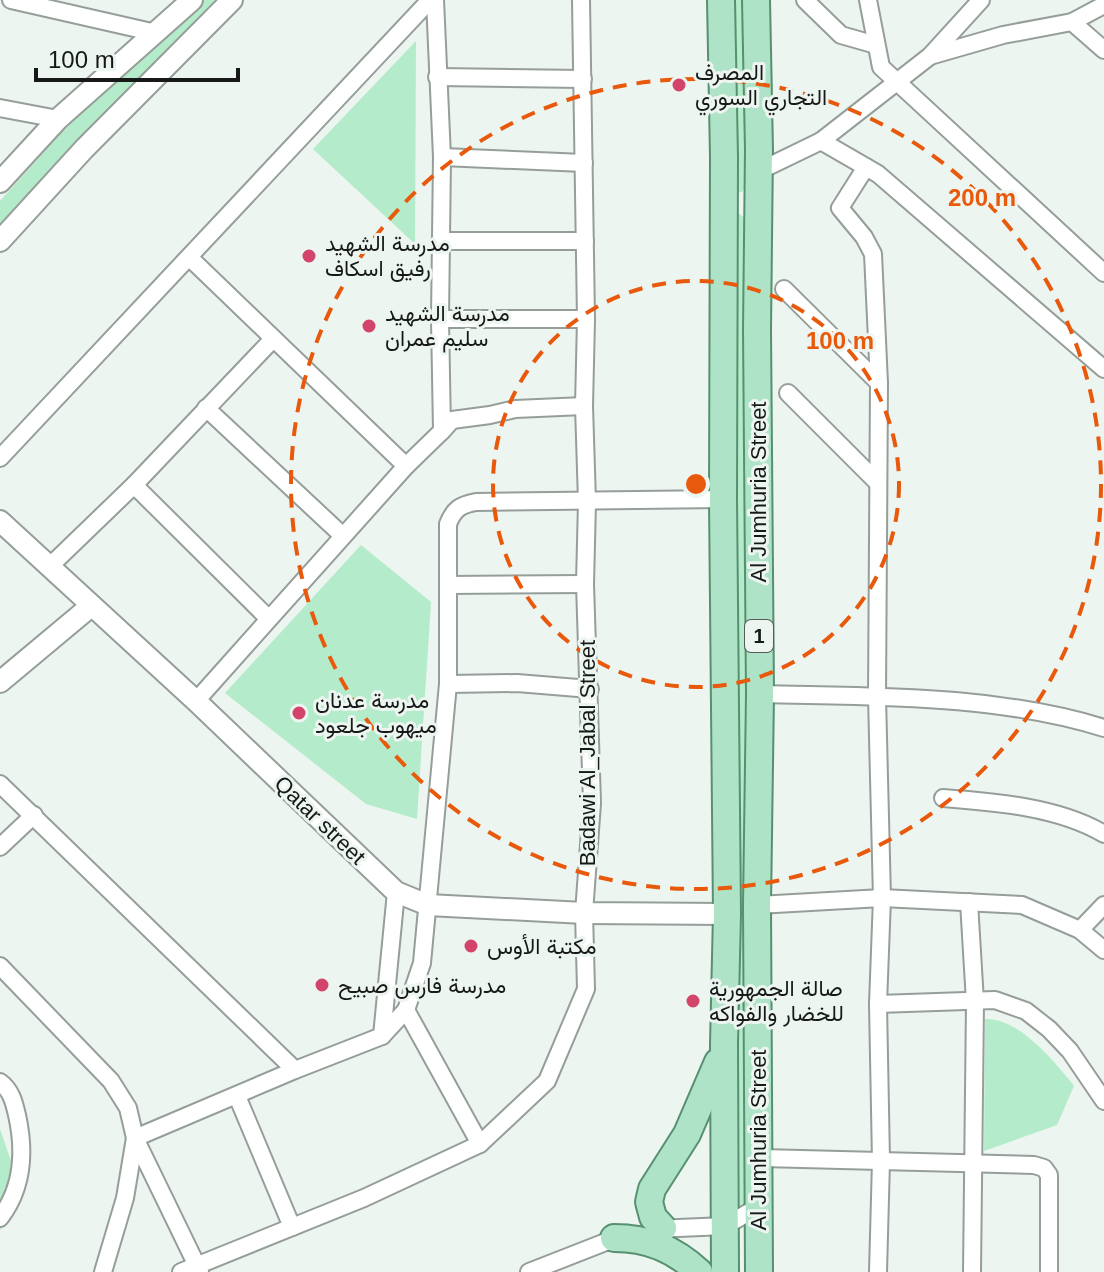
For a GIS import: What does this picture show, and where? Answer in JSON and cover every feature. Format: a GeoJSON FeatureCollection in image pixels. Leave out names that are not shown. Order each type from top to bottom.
{"type":"FeatureCollection","features":[{"type":"Feature","properties":{"kind":"main road","name":"Al Jumhuria Street"},"geometry":{"type":"LineString","coordinates":[[721,0],[727,914],[725,1272]]}},
{"type":"Feature","properties":{"kind":"main road","name":"Al Jumhuria Street"},"geometry":{"type":"LineString","coordinates":[[756,0],[759,171],[759,1272]]}},
{"type":"Feature","properties":{"kind":"main road"},"geometry":{"type":"LineString","coordinates":[[663,1228],[653,1217],[649,1202],[652,1189],[698,1112],[724,1044]]}},
{"type":"Feature","properties":{"kind":"main road"},"geometry":{"type":"LineString","coordinates":[[614,1238],[641,1240],[667,1248],[699,1272]]}},
{"type":"Feature","properties":{"kind":"street"},"geometry":{"type":"LineString","coordinates":[[11,0],[156,33]]}},
{"type":"Feature","properties":{"kind":"street"},"geometry":{"type":"LineString","coordinates":[[0,182],[58,119],[192,0]]}},
{"type":"Feature","properties":{"kind":"street"},"geometry":{"type":"LineString","coordinates":[[0,241],[84,149],[232,0]]}},
{"type":"Feature","properties":{"kind":"street"},"geometry":{"type":"LineString","coordinates":[[433,0],[442,157],[442,431]]}},
{"type":"Feature","properties":{"kind":"street"},"geometry":{"type":"LineString","coordinates":[[0,458],[433,0]]}},
{"type":"Feature","properties":{"kind":"street","name":"Badawi Al_Jabal Street"},"geometry":{"type":"LineString","coordinates":[[193,1270],[364,1198],[480,1144],[547,1081],[586,989],[584,913],[592,803],[585,584],[586,319],[581,0]]}},
{"type":"Feature","properties":{"kind":"street"},"geometry":{"type":"LineString","coordinates":[[805,0],[841,35],[876,45]]}},
{"type":"Feature","properties":{"kind":"street"},"geometry":{"type":"LineString","coordinates":[[868,0],[881,67],[1104,273]]}},
{"type":"Feature","properties":{"kind":"street"},"geometry":{"type":"LineString","coordinates":[[759,171],[821,141],[930,56],[981,0]]}},
{"type":"Feature","properties":{"kind":"street"},"geometry":{"type":"LineString","coordinates":[[930,56],[1003,35],[1072,22],[1104,5]]}},
{"type":"Feature","properties":{"kind":"street"},"geometry":{"type":"LineString","coordinates":[[1072,22],[1104,50]]}},
{"type":"Feature","properties":{"kind":"street"},"geometry":{"type":"LineString","coordinates":[[437,77],[583,79]]}},
{"type":"Feature","properties":{"kind":"street"},"geometry":{"type":"LineString","coordinates":[[0,108],[58,119]]}},
{"type":"Feature","properties":{"kind":"street"},"geometry":{"type":"LineString","coordinates":[[821,141],[889,184],[1101,361]]}},
{"type":"Feature","properties":{"kind":"street"},"geometry":{"type":"LineString","coordinates":[[442,157],[584,163]]}},
{"type":"Feature","properties":{"kind":"street"},"geometry":{"type":"LineString","coordinates":[[866,167],[840,208],[864,237],[873,254],[879,383],[877,697],[882,898],[878,1004],[881,1161],[878,1272]]}},
{"type":"Feature","properties":{"kind":"street"},"geometry":{"type":"LineString","coordinates":[[440,241],[585,241]]}},
{"type":"Feature","properties":{"kind":"street"},"geometry":{"type":"LineString","coordinates":[[190,258],[406,466]]}},
{"type":"Feature","properties":{"kind":"street"},"geometry":{"type":"LineString","coordinates":[[784,289],[879,383]]}},
{"type":"Feature","properties":{"kind":"street"},"geometry":{"type":"LineString","coordinates":[[440,319],[586,319]]}},
{"type":"Feature","properties":{"kind":"street"},"geometry":{"type":"LineString","coordinates":[[49,567],[134,485],[273,339]]}},
{"type":"Feature","properties":{"kind":"street"},"geometry":{"type":"LineString","coordinates":[[788,393],[878,483]]}},
{"type":"Feature","properties":{"kind":"street"},"geometry":{"type":"LineString","coordinates":[[196,701],[406,466],[452,420],[515,409],[584,406]]}},
{"type":"Feature","properties":{"kind":"street"},"geometry":{"type":"LineString","coordinates":[[206,408],[343,536]]}},
{"type":"Feature","properties":{"kind":"street"},"geometry":{"type":"LineString","coordinates":[[134,485],[268,618]]}},
{"type":"Feature","properties":{"kind":"street"},"geometry":{"type":"LineString","coordinates":[[135,1138],[382,1036],[406,1010],[422,963],[448,684],[448,524],[461,505],[476,502],[723,499]]}},
{"type":"Feature","properties":{"kind":"street","name":"Qatar street"},"geometry":{"type":"LineString","coordinates":[[0,521],[196,701],[396,892],[428,905],[584,913],[727,914]]}},
{"type":"Feature","properties":{"kind":"street"},"geometry":{"type":"LineString","coordinates":[[448,585],[585,584]]}},
{"type":"Feature","properties":{"kind":"street"},"geometry":{"type":"LineString","coordinates":[[0,682],[91,606]]}},
{"type":"Feature","properties":{"kind":"street"},"geometry":{"type":"LineString","coordinates":[[448,684],[517,683],[590,689]]}},
{"type":"Feature","properties":{"kind":"street"},"geometry":{"type":"LineString","coordinates":[[760,694],[877,697],[997,706],[1060,714],[1104,728]]}},
{"type":"Feature","properties":{"kind":"street"},"geometry":{"type":"LineString","coordinates":[[0,784],[295,1070]]}},
{"type":"Feature","properties":{"kind":"street"},"geometry":{"type":"LineString","coordinates":[[943,798],[990,801],[1036,810],[1104,834]]}},
{"type":"Feature","properties":{"kind":"street"},"geometry":{"type":"LineString","coordinates":[[0,847],[34,815]]}},
{"type":"Feature","properties":{"kind":"street"},"geometry":{"type":"LineString","coordinates":[[382,1036],[396,892]]}},
{"type":"Feature","properties":{"kind":"street"},"geometry":{"type":"LineString","coordinates":[[757,905],[882,898],[1022,905],[1080,930],[1104,950]]}},
{"type":"Feature","properties":{"kind":"street"},"geometry":{"type":"LineString","coordinates":[[969,902],[975,1002],[972,1272]]}},
{"type":"Feature","properties":{"kind":"street"},"geometry":{"type":"LineString","coordinates":[[1080,930],[1104,905]]}},
{"type":"Feature","properties":{"kind":"street"},"geometry":{"type":"LineString","coordinates":[[0,966],[111,1081],[128,1108],[135,1138],[193,1270]]}},
{"type":"Feature","properties":{"kind":"street"},"geometry":{"type":"LineString","coordinates":[[878,1004],[995,1000],[1026,1011],[1070,1051],[1104,1101]]}},
{"type":"Feature","properties":{"kind":"street"},"geometry":{"type":"LineString","coordinates":[[406,1010],[480,1144]]}},
{"type":"Feature","properties":{"kind":"street"},"geometry":{"type":"LineString","coordinates":[[0,1082],[14,1102],[22,1139],[22,1163],[15,1193],[0,1218]]}},
{"type":"Feature","properties":{"kind":"street"},"geometry":{"type":"LineString","coordinates":[[237,1096],[292,1227]]}},
{"type":"Feature","properties":{"kind":"street"},"geometry":{"type":"LineString","coordinates":[[103,1272],[125,1198],[135,1138]]}},
{"type":"Feature","properties":{"kind":"street"},"geometry":{"type":"LineString","coordinates":[[760,1158],[1034,1165],[1044,1168],[1049,1175],[1049,1272]]}},
{"type":"Feature","properties":{"kind":"street"},"geometry":{"type":"LineString","coordinates":[[529,1272],[614,1238],[663,1228],[725,1226],[758,1207]]}},
{"type":"Feature","properties":{"kind":"green space"},"geometry":{"type":"Polygon","coordinates":[[[200,0],[221,0],[0,232],[0,201],[63,131],[200,0]]]}},
{"type":"Feature","properties":{"kind":"green space"},"geometry":{"type":"Polygon","coordinates":[[[730,0],[744,0],[745,187],[742,192],[735,193],[730,0]]]}},
{"type":"Feature","properties":{"kind":"green space"},"geometry":{"type":"Polygon","coordinates":[[[416,41],[415,244],[313,149],[416,41]]]}},
{"type":"Feature","properties":{"kind":"green space"},"geometry":{"type":"Polygon","coordinates":[[[738,213],[746,219],[754,1201],[740,1210],[731,220],[738,213]]]}},
{"type":"Feature","properties":{"kind":"green space"},"geometry":{"type":"Polygon","coordinates":[[[361,545],[431,602],[417,819],[366,804],[225,693],[361,545]]]}},
{"type":"Feature","properties":{"kind":"green space"},"geometry":{"type":"Polygon","coordinates":[[[985,1019],[998,1020],[1023,1033],[1074,1086],[1057,1125],[984,1151],[985,1019]]]}},
{"type":"Feature","properties":{"kind":"green space"},"geometry":{"type":"Polygon","coordinates":[[[0,1129],[13,1167],[5,1225],[0,1230],[0,1129]]]}},
{"type":"Feature","properties":{"kind":"place","name":"المصرف التجاري السوري"},"geometry":{"type":"Point","coordinates":[679,85]}},
{"type":"Feature","properties":{"kind":"place","name":"مدرسة الشهيد رفيق اسكاف"},"geometry":{"type":"Point","coordinates":[309,256]}},
{"type":"Feature","properties":{"kind":"place","name":"مدرسة الشهيد سليم عمران"},"geometry":{"type":"Point","coordinates":[369,326]}},
{"type":"Feature","properties":{"kind":"place","name":"مدرسة عدنان ميهوب جلعود"},"geometry":{"type":"Point","coordinates":[299,713]}},
{"type":"Feature","properties":{"kind":"place","name":"مكتبة الأوس"},"geometry":{"type":"Point","coordinates":[471,946]}},
{"type":"Feature","properties":{"kind":"place","name":"مدرسة فارس صبيح"},"geometry":{"type":"Point","coordinates":[322,985]}},
{"type":"Feature","properties":{"kind":"place","name":"صالة الجمهورية للخضار والفواكه"},"geometry":{"type":"Point","coordinates":[693,1001]}}]}
